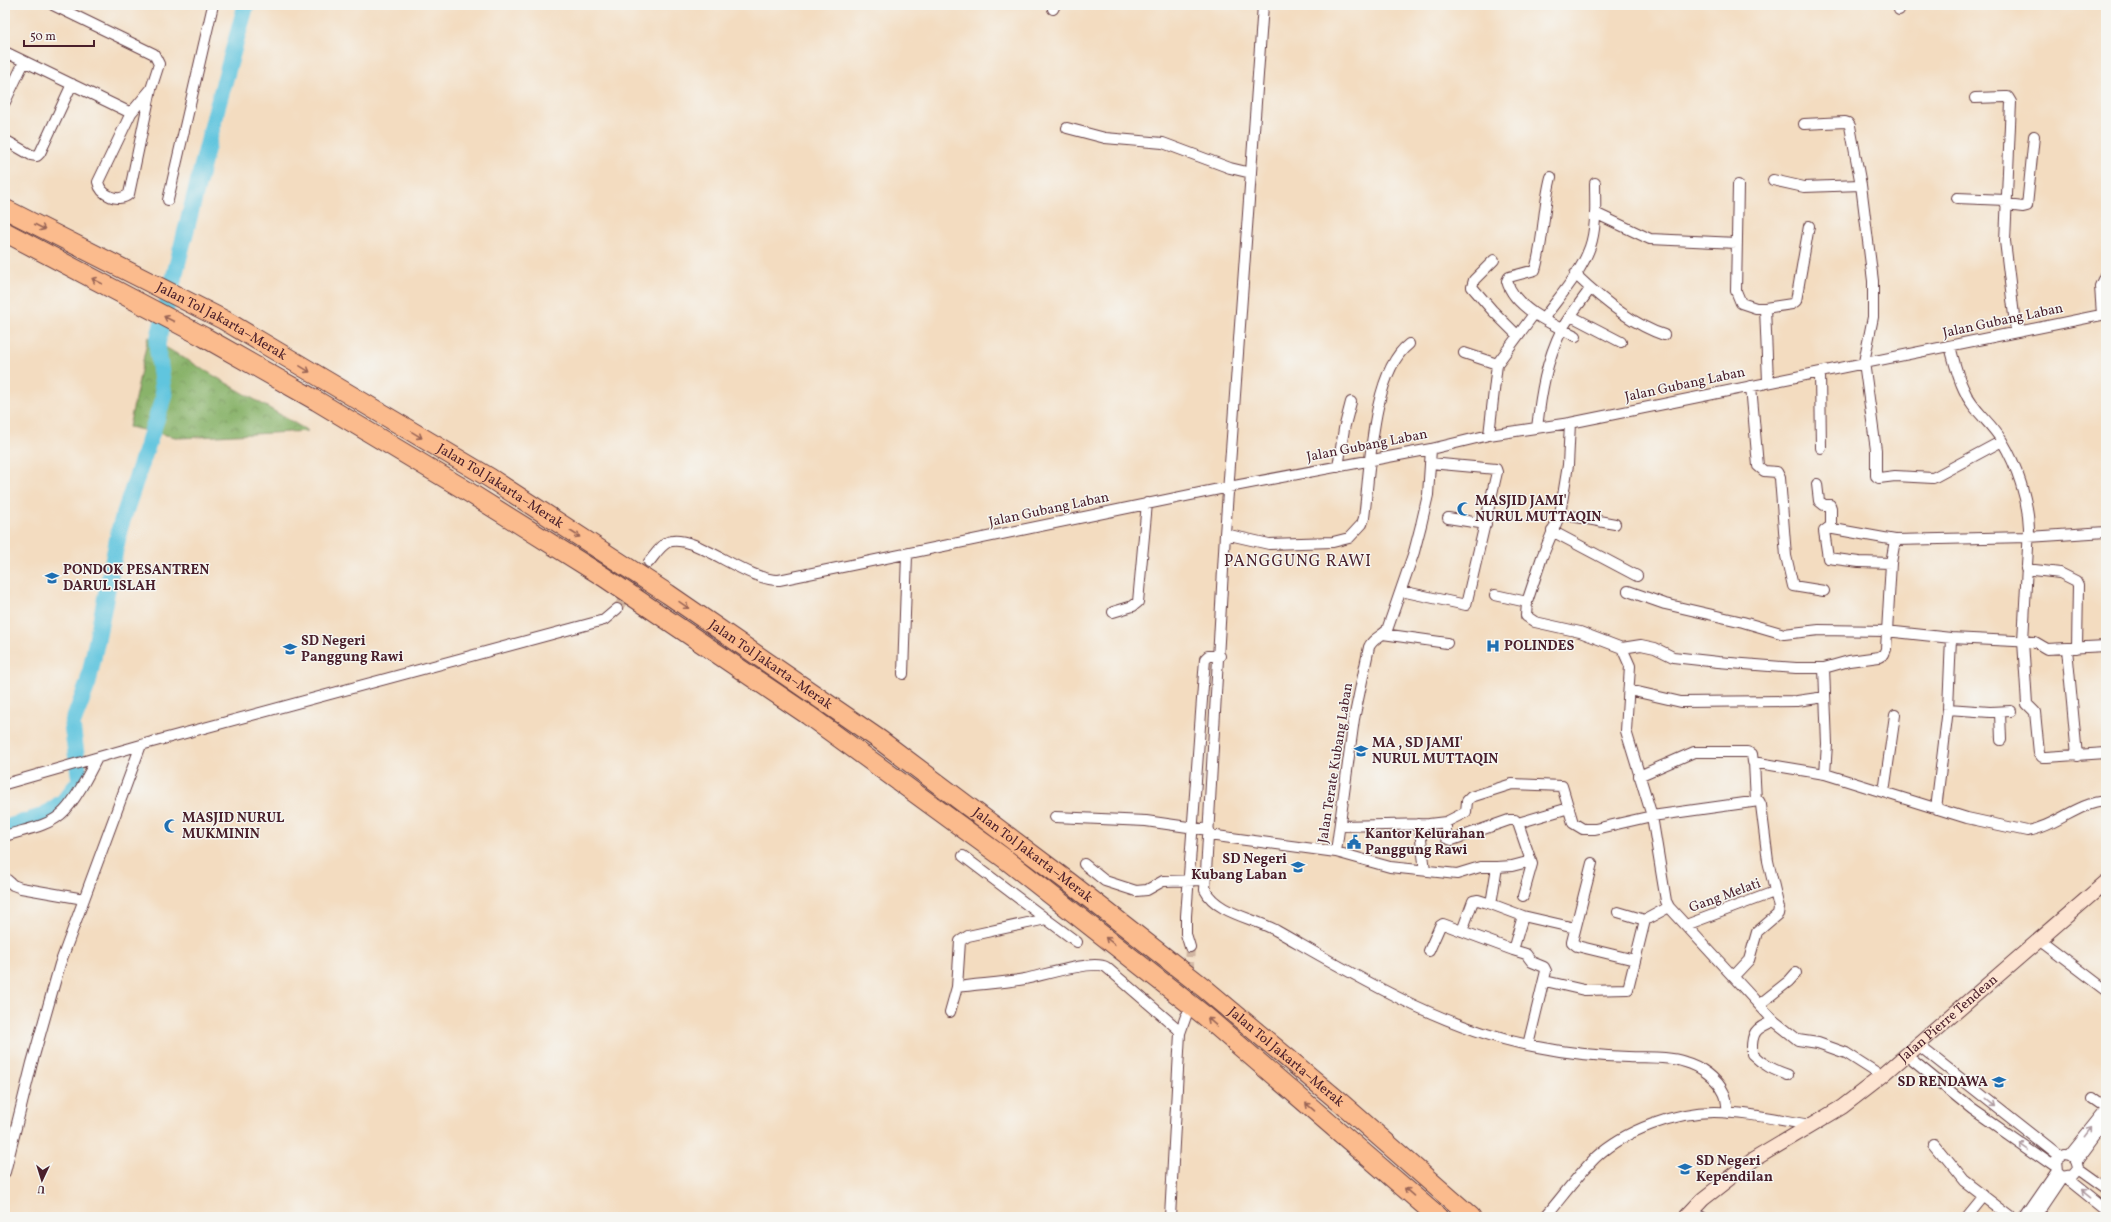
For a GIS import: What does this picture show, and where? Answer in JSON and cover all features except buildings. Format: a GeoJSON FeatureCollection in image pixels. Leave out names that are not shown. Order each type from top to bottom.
{"type":"FeatureCollection","features":[{"type":"Feature","properties":{"kind":"highway","name":"Jalan Tol Jakarta–Merak"},"geometry":{"type":"LineString","coordinates":[[5,209],[224,320],[496,483],[668,594],[880,740],[1070,883],[1204,988],[1341,1102],[1471,1217]]}},
{"type":"Feature","properties":{"kind":"highway","name":"Jalan Tol Jakarta–Merak"},"geometry":{"type":"LineString","coordinates":[[5,232],[131,300],[204,336],[317,401],[462,488],[604,577],[808,715],[1004,858],[1205,1016],[1438,1217]]}},
{"type":"Feature","properties":{"kind":"street"},"geometry":{"type":"LineString","coordinates":[[52,5],[154,54],[159,64],[151,89],[129,194],[124,198],[118,199],[105,194],[99,187],[98,182],[132,113],[151,89]]}},
{"type":"Feature","properties":{"kind":"street"},"geometry":{"type":"LineString","coordinates":[[168,200],[213,5]]}},
{"type":"Feature","properties":{"kind":"street"},"geometry":{"type":"LineString","coordinates":[[1190,947],[1186,927],[1195,880],[1220,656],[1225,534],[1263,5]]}},
{"type":"Feature","properties":{"kind":"street"},"geometry":{"type":"LineString","coordinates":[[5,52],[132,113]]}},
{"type":"Feature","properties":{"kind":"street"},"geometry":{"type":"LineString","coordinates":[[5,102],[24,62]]}},
{"type":"Feature","properties":{"kind":"street"},"geometry":{"type":"LineString","coordinates":[[5,140],[31,155],[37,156],[40,153],[72,84]]}},
{"type":"Feature","properties":{"kind":"street"},"geometry":{"type":"LineString","coordinates":[[1976,98],[2005,97],[2011,102],[2005,250],[2016,332]]}},
{"type":"Feature","properties":{"kind":"street"},"geometry":{"type":"LineString","coordinates":[[1804,124],[1848,123],[1861,186],[1872,281],[1873,306],[1864,362],[1875,442],[1875,473],[1877,478],[1895,476],[1933,478],[2002,440]]}},
{"type":"Feature","properties":{"kind":"street"},"geometry":{"type":"LineString","coordinates":[[1067,128],[1105,138],[1163,143],[1230,168],[1251,173]]}},
{"type":"Feature","properties":{"kind":"street"},"geometry":{"type":"LineString","coordinates":[[1958,198],[2006,202],[2023,207],[2027,206],[2034,136]]}},
{"type":"Feature","properties":{"kind":"street"},"geometry":{"type":"LineString","coordinates":[[1550,177],[1546,194],[1544,222],[1536,270],[1509,277],[1507,281],[1514,295],[1539,316],[1576,336]]}},
{"type":"Feature","properties":{"kind":"street"},"geometry":{"type":"LineString","coordinates":[[1773,180],[1804,186],[1861,186]]}},
{"type":"Feature","properties":{"kind":"street"},"geometry":{"type":"LineString","coordinates":[[1489,435],[1497,364],[1517,335],[1539,316],[1575,274],[1590,246],[1595,213],[1595,183]]}},
{"type":"Feature","properties":{"kind":"street"},"geometry":{"type":"LineString","coordinates":[[1738,185],[1736,282],[1738,298],[1741,303],[1747,306],[1765,308],[1792,304],[1796,301],[1808,226]]}},
{"type":"Feature","properties":{"kind":"street"},"geometry":{"type":"LineString","coordinates":[[1595,213],[1650,239],[1737,243]]}},
{"type":"Feature","properties":{"kind":"street"},"geometry":{"type":"LineString","coordinates":[[1494,260],[1474,280],[1472,287],[1517,335]]}},
{"type":"Feature","properties":{"kind":"street"},"geometry":{"type":"LineString","coordinates":[[1575,274],[1590,288],[1641,325],[1664,335]]}},
{"type":"Feature","properties":{"kind":"street"},"geometry":{"type":"LineString","coordinates":[[2104,314],[2100,286],[2106,274]]}},
{"type":"Feature","properties":{"kind":"street"},"geometry":{"type":"LineString","coordinates":[[1537,428],[1544,378],[1562,329],[1590,288]]}},
{"type":"Feature","properties":{"kind":"street"},"geometry":{"type":"LineString","coordinates":[[1765,308],[1768,381]]}},
{"type":"Feature","properties":{"kind":"street","name":"Jalan Gubang Laban"},"geometry":{"type":"LineString","coordinates":[[649,562],[658,550],[669,542],[682,541],[700,547],[759,577],[779,580],[1229,486],[1431,449],[1489,435],[1570,423],[1751,386],[1768,381],[1820,372],[2104,314]]}},
{"type":"Feature","properties":{"kind":"street"},"geometry":{"type":"LineString","coordinates":[[1571,316],[1621,342]]}},
{"type":"Feature","properties":{"kind":"street"},"geometry":{"type":"LineString","coordinates":[[1225,534],[1269,544],[1333,542],[1349,538],[1362,524],[1364,518],[1370,460],[1377,417],[1387,376],[1402,349],[1409,344]]}},
{"type":"Feature","properties":{"kind":"street"},"geometry":{"type":"LineString","coordinates":[[1950,346],[1964,390],[1974,407],[2002,440],[2018,476],[2028,509],[2023,641],[2027,704],[2036,712],[2039,753],[2042,757],[2106,753]]}},
{"type":"Feature","properties":{"kind":"street"},"geometry":{"type":"LineString","coordinates":[[1464,353],[1497,364]]}},
{"type":"Feature","properties":{"kind":"street"},"geometry":{"type":"LineString","coordinates":[[1820,372],[1821,448]]}},
{"type":"Feature","properties":{"kind":"street"},"geometry":{"type":"LineString","coordinates":[[1751,386],[1758,466],[1764,471],[1777,472],[1780,478],[1786,556],[1793,586],[1824,591]]}},
{"type":"Feature","properties":{"kind":"street"},"geometry":{"type":"LineString","coordinates":[[1338,467],[1344,428],[1351,402]]}},
{"type":"Feature","properties":{"kind":"street"},"geometry":{"type":"LineString","coordinates":[[1570,423],[1568,465],[1560,514],[1552,531],[1527,602],[1526,612],[1528,619],[1580,632],[1622,648],[1641,645],[1655,648],[1673,657],[1796,668],[1824,668],[1849,661],[1879,657],[1884,654],[1886,649],[1891,563],[1895,540]]}},
{"type":"Feature","properties":{"kind":"street"},"geometry":{"type":"LineString","coordinates":[[1431,449],[1428,495],[1421,525],[1401,591],[1385,632],[1447,643]]}},
{"type":"Feature","properties":{"kind":"street"},"geometry":{"type":"LineString","coordinates":[[1401,591],[1466,605],[1486,524],[1487,509],[1497,472],[1496,469],[1430,463]]}},
{"type":"Feature","properties":{"kind":"street"},"geometry":{"type":"LineString","coordinates":[[1817,484],[1819,501],[1824,505],[1830,505],[1831,508],[1831,529]]}},
{"type":"Feature","properties":{"kind":"street"},"geometry":{"type":"LineString","coordinates":[[1113,612],[1133,606],[1138,602],[1147,503]]}},
{"type":"Feature","properties":{"kind":"street"},"geometry":{"type":"LineString","coordinates":[[1560,514],[1615,524]]}},
{"type":"Feature","properties":{"kind":"street"},"geometry":{"type":"LineString","coordinates":[[1448,518],[1486,524]]}},
{"type":"Feature","properties":{"kind":"street"},"geometry":{"type":"LineString","coordinates":[[1891,563],[1859,562],[1828,558],[1824,531],[1828,528],[1895,540],[2028,537],[2106,532]]}},
{"type":"Feature","properties":{"kind":"street"},"geometry":{"type":"LineString","coordinates":[[1552,531],[1637,576]]}},
{"type":"Feature","properties":{"kind":"street"},"geometry":{"type":"LineString","coordinates":[[902,674],[907,554]]}},
{"type":"Feature","properties":{"kind":"street"},"geometry":{"type":"LineString","coordinates":[[2026,569],[2060,573],[2076,580],[2078,586],[2072,648],[2077,756]]}},
{"type":"Feature","properties":{"kind":"street"},"geometry":{"type":"LineString","coordinates":[[1628,590],[1665,604],[1743,622],[1784,634],[1819,630],[1886,631],[1952,638],[2023,641],[2037,643],[2047,649],[2106,646]]}},
{"type":"Feature","properties":{"kind":"street"},"geometry":{"type":"LineString","coordinates":[[1495,595],[1527,602]]}},
{"type":"Feature","properties":{"kind":"street"},"geometry":{"type":"LineString","coordinates":[[5,784],[141,745],[604,620],[617,608]]}},
{"type":"Feature","properties":{"kind":"street","name":"Jalan Terate Kubang Laban"},"geometry":{"type":"LineString","coordinates":[[1055,817],[1146,821],[1336,852],[1354,719],[1368,654],[1372,642],[1385,632]]}},
{"type":"Feature","properties":{"kind":"street"},"geometry":{"type":"LineString","coordinates":[[1936,809],[1948,709],[1952,638]]}},
{"type":"Feature","properties":{"kind":"street"},"geometry":{"type":"LineString","coordinates":[[1622,648],[1630,666],[1626,731],[1652,816],[1666,901],[1669,908],[1734,976],[1774,1021],[1798,1040],[1818,1043],[1846,1053],[1882,1076]]}},
{"type":"Feature","properties":{"kind":"street"},"geometry":{"type":"LineString","coordinates":[[1220,656],[1208,656],[1205,659],[1201,830],[1195,880],[1213,902],[1227,910],[1276,930],[1323,958],[1417,1005],[1475,1031],[1528,1045],[1582,1054],[1661,1058],[1685,1062],[1716,1080],[1725,1094],[1728,1113]]}},
{"type":"Feature","properties":{"kind":"street"},"geometry":{"type":"LineString","coordinates":[[1824,668],[1827,744],[1825,774]]}},
{"type":"Feature","properties":{"kind":"street"},"geometry":{"type":"LineString","coordinates":[[1629,690],[1681,702],[1797,701],[1825,697]]}},
{"type":"Feature","properties":{"kind":"street"},"geometry":{"type":"LineString","coordinates":[[1948,709],[2000,712],[2011,711]]}},
{"type":"Feature","properties":{"kind":"street"},"geometry":{"type":"LineString","coordinates":[[2000,712],[2002,740]]}},
{"type":"Feature","properties":{"kind":"street"},"geometry":{"type":"LineString","coordinates":[[1884,792],[1895,715]]}},
{"type":"Feature","properties":{"kind":"street"},"geometry":{"type":"LineString","coordinates":[[5,1172],[32,1063],[60,964],[141,745]]}},
{"type":"Feature","properties":{"kind":"street"},"geometry":{"type":"LineString","coordinates":[[1639,776],[1698,751],[1747,752],[1752,754],[1752,761],[1754,762],[1756,801]]}},
{"type":"Feature","properties":{"kind":"street"},"geometry":{"type":"LineString","coordinates":[[5,836],[48,822],[60,816],[73,800],[94,759]]}},
{"type":"Feature","properties":{"kind":"street"},"geometry":{"type":"LineString","coordinates":[[1754,762],[1825,774],[1967,818],[2027,831],[2036,829],[2083,807],[2106,800]]}},
{"type":"Feature","properties":{"kind":"street"},"geometry":{"type":"LineString","coordinates":[[1340,826],[1446,822],[1466,812],[1467,801],[1471,797],[1512,784],[1560,785],[1573,823],[1583,829],[1595,829],[1652,816],[1759,801],[1761,805],[1774,892],[1779,908],[1778,914],[1756,932],[1749,960],[1734,976]]}},
{"type":"Feature","properties":{"kind":"street"},"geometry":{"type":"LineString","coordinates":[[1518,823],[1569,808]]}},
{"type":"Feature","properties":{"kind":"street"},"geometry":{"type":"LineString","coordinates":[[1446,822],[1446,838],[1452,840],[1509,820],[1515,820],[1518,823],[1532,868],[1523,896]]}},
{"type":"Feature","properties":{"kind":"street"},"geometry":{"type":"LineString","coordinates":[[1419,824],[1425,870]]}},
{"type":"Feature","properties":{"kind":"street"},"geometry":{"type":"LineString","coordinates":[[1336,852],[1390,867],[1457,874],[1480,867],[1512,866],[1531,861]]}},
{"type":"Feature","properties":{"kind":"street"},"geometry":{"type":"LineString","coordinates":[[963,856],[1077,942]]}},
{"type":"Feature","properties":{"kind":"street"},"geometry":{"type":"LineString","coordinates":[[1592,863],[1572,940],[1573,944],[1635,960]]}},
{"type":"Feature","properties":{"kind":"street"},"geometry":{"type":"LineString","coordinates":[[1084,864],[1105,881],[1136,891],[1147,890],[1163,881],[1195,880]]}},
{"type":"Feature","properties":{"kind":"street"},"geometry":{"type":"LineString","coordinates":[[1491,904],[1497,867]]}},
{"type":"Feature","properties":{"kind":"street"},"geometry":{"type":"LineString","coordinates":[[5,878],[13,885],[21,888],[84,899]]}},
{"type":"Feature","properties":{"kind":"street","name":"Jalan Pierre Tendean"},"geometry":{"type":"LineString","coordinates":[[1693,1216],[1702,1199],[1753,1160],[1842,1107],[1882,1076],[1917,1044],[2106,882]]}},
{"type":"Feature","properties":{"kind":"street","name":"Gang Melati"},"geometry":{"type":"LineString","coordinates":[[1686,925],[1774,892]]}},
{"type":"Feature","properties":{"kind":"street"},"geometry":{"type":"LineString","coordinates":[[1462,931],[1473,901],[1478,900],[1523,916],[1575,928]]}},
{"type":"Feature","properties":{"kind":"street"},"geometry":{"type":"LineString","coordinates":[[1618,912],[1645,920],[1669,908]]}},
{"type":"Feature","properties":{"kind":"street"},"geometry":{"type":"LineString","coordinates":[[1513,950],[1523,916]]}},
{"type":"Feature","properties":{"kind":"street"},"geometry":{"type":"LineString","coordinates":[[950,1012],[957,987],[962,939],[968,936],[1046,919]]}},
{"type":"Feature","properties":{"kind":"street"},"geometry":{"type":"LineString","coordinates":[[1545,982],[1584,990],[1625,989],[1630,986],[1645,920]]}},
{"type":"Feature","properties":{"kind":"street"},"geometry":{"type":"LineString","coordinates":[[1429,950],[1441,924],[1526,954],[1532,962],[1544,967],[1546,971],[1545,982],[1528,1045]]}},
{"type":"Feature","properties":{"kind":"street"},"geometry":{"type":"LineString","coordinates":[[2039,939],[2106,990]]}},
{"type":"Feature","properties":{"kind":"street"},"geometry":{"type":"LineString","coordinates":[[957,987],[1024,979],[1078,967],[1103,966],[1178,1029],[1180,1033]]}},
{"type":"Feature","properties":{"kind":"street"},"geometry":{"type":"LineString","coordinates":[[1760,1004],[1789,981],[1796,973]]}},
{"type":"Feature","properties":{"kind":"street"},"geometry":{"type":"LineString","coordinates":[[1170,1217],[1180,1033],[1186,1016]]}},
{"type":"Feature","properties":{"kind":"street"},"geometry":{"type":"LineString","coordinates":[[1774,1021],[1762,1025],[1755,1032],[1751,1041],[1752,1054],[1759,1061],[1772,1069],[1788,1075]]}},
{"type":"Feature","properties":{"kind":"street"},"geometry":{"type":"LineString","coordinates":[[1917,1044],[2106,1189]]}},
{"type":"Feature","properties":{"kind":"street"},"geometry":{"type":"LineString","coordinates":[[1906,1055],[1961,1100],[2060,1173],[2106,1210]]}},
{"type":"Feature","properties":{"kind":"street"},"geometry":{"type":"LineString","coordinates":[[1961,1100],[1971,1086]]}},
{"type":"Feature","properties":{"kind":"street"},"geometry":{"type":"LineString","coordinates":[[2060,1173],[2073,1176],[2071,1161],[2106,1108],[2093,1098]]}},
{"type":"Feature","properties":{"kind":"street"},"geometry":{"type":"LineString","coordinates":[[1545,1217],[1597,1156],[1623,1137],[1648,1126],[1692,1114],[1728,1113],[1752,1115],[1811,1125]]}},
{"type":"Feature","properties":{"kind":"street"},"geometry":{"type":"LineString","coordinates":[[2026,1217],[2060,1173],[2106,1122]]}},
{"type":"Feature","properties":{"kind":"street"},"geometry":{"type":"LineString","coordinates":[[1934,1144],[1964,1181],[2011,1217]]}},
{"type":"Feature","properties":{"kind":"street"},"geometry":{"type":"LineString","coordinates":[[2035,1217],[2060,1173]]}},
{"type":"Feature","properties":{"kind":"street"},"geometry":{"type":"LineString","coordinates":[[1965,1217],[1983,1195]]}},
{"type":"Feature","properties":{"kind":"green space"},"geometry":{"type":"Polygon","coordinates":[[[148,337],[308,431],[180,438],[129,427],[148,337]]]}},
{"type":"Feature","properties":{"kind":"waterway"},"geometry":{"type":"LineString","coordinates":[[5,828],[43,816],[63,802],[80,781],[72,725],[88,683],[120,527],[164,396],[157,344],[217,108],[246,5]]}},
{"type":"Feature","properties":{"kind":"tunnel"},"geometry":{"type":"LineString","coordinates":[[617,609],[649,562]]}},
{"type":"Feature","properties":{"kind":"tunnel"},"geometry":{"type":"LineString","coordinates":[[1187,1002],[1190,947]]}},
{"type":"Feature","properties":{"kind":"place","name":"MASJID JAMI' NURUL MUTTAQIN"},"geometry":{"type":"Point","coordinates":[1464,509]}},
{"type":"Feature","properties":{"kind":"place","name":"PONDOK PESANTREN DARUL ISLAH"},"geometry":{"type":"Point","coordinates":[52,578]}},
{"type":"Feature","properties":{"kind":"place","name":"POLINDES"},"geometry":{"type":"Point","coordinates":[1493,646]}},
{"type":"Feature","properties":{"kind":"place","name":"SD Negeri Panggung Rawi"},"geometry":{"type":"Point","coordinates":[290,649]}},
{"type":"Feature","properties":{"kind":"place","name":"MA , SD JAMI' NURUL MUTTAQIN"},"geometry":{"type":"Point","coordinates":[1361,751]}},
{"type":"Feature","properties":{"kind":"place","name":"MASJID NURUL MUKMININ"},"geometry":{"type":"Point","coordinates":[171,826]}},
{"type":"Feature","properties":{"kind":"place","name":"Kantor Kelurahan Panggung Rawi"},"geometry":{"type":"Point","coordinates":[1354,842]}},
{"type":"Feature","properties":{"kind":"place","name":"SD Negeri Kubang Laban"},"geometry":{"type":"Point","coordinates":[1298,867]}},
{"type":"Feature","properties":{"kind":"place","name":"SD RENDAWA"},"geometry":{"type":"Point","coordinates":[1999,1082]}},
{"type":"Feature","properties":{"kind":"place","name":"SD Negeri Kependilan"},"geometry":{"type":"Point","coordinates":[1685,1169]}},
{"type":"Feature","properties":{"kind":"district","name":"PANGGUNG RAWI"},"geometry":{"type":"Point","coordinates":[1298,562]}}]}
